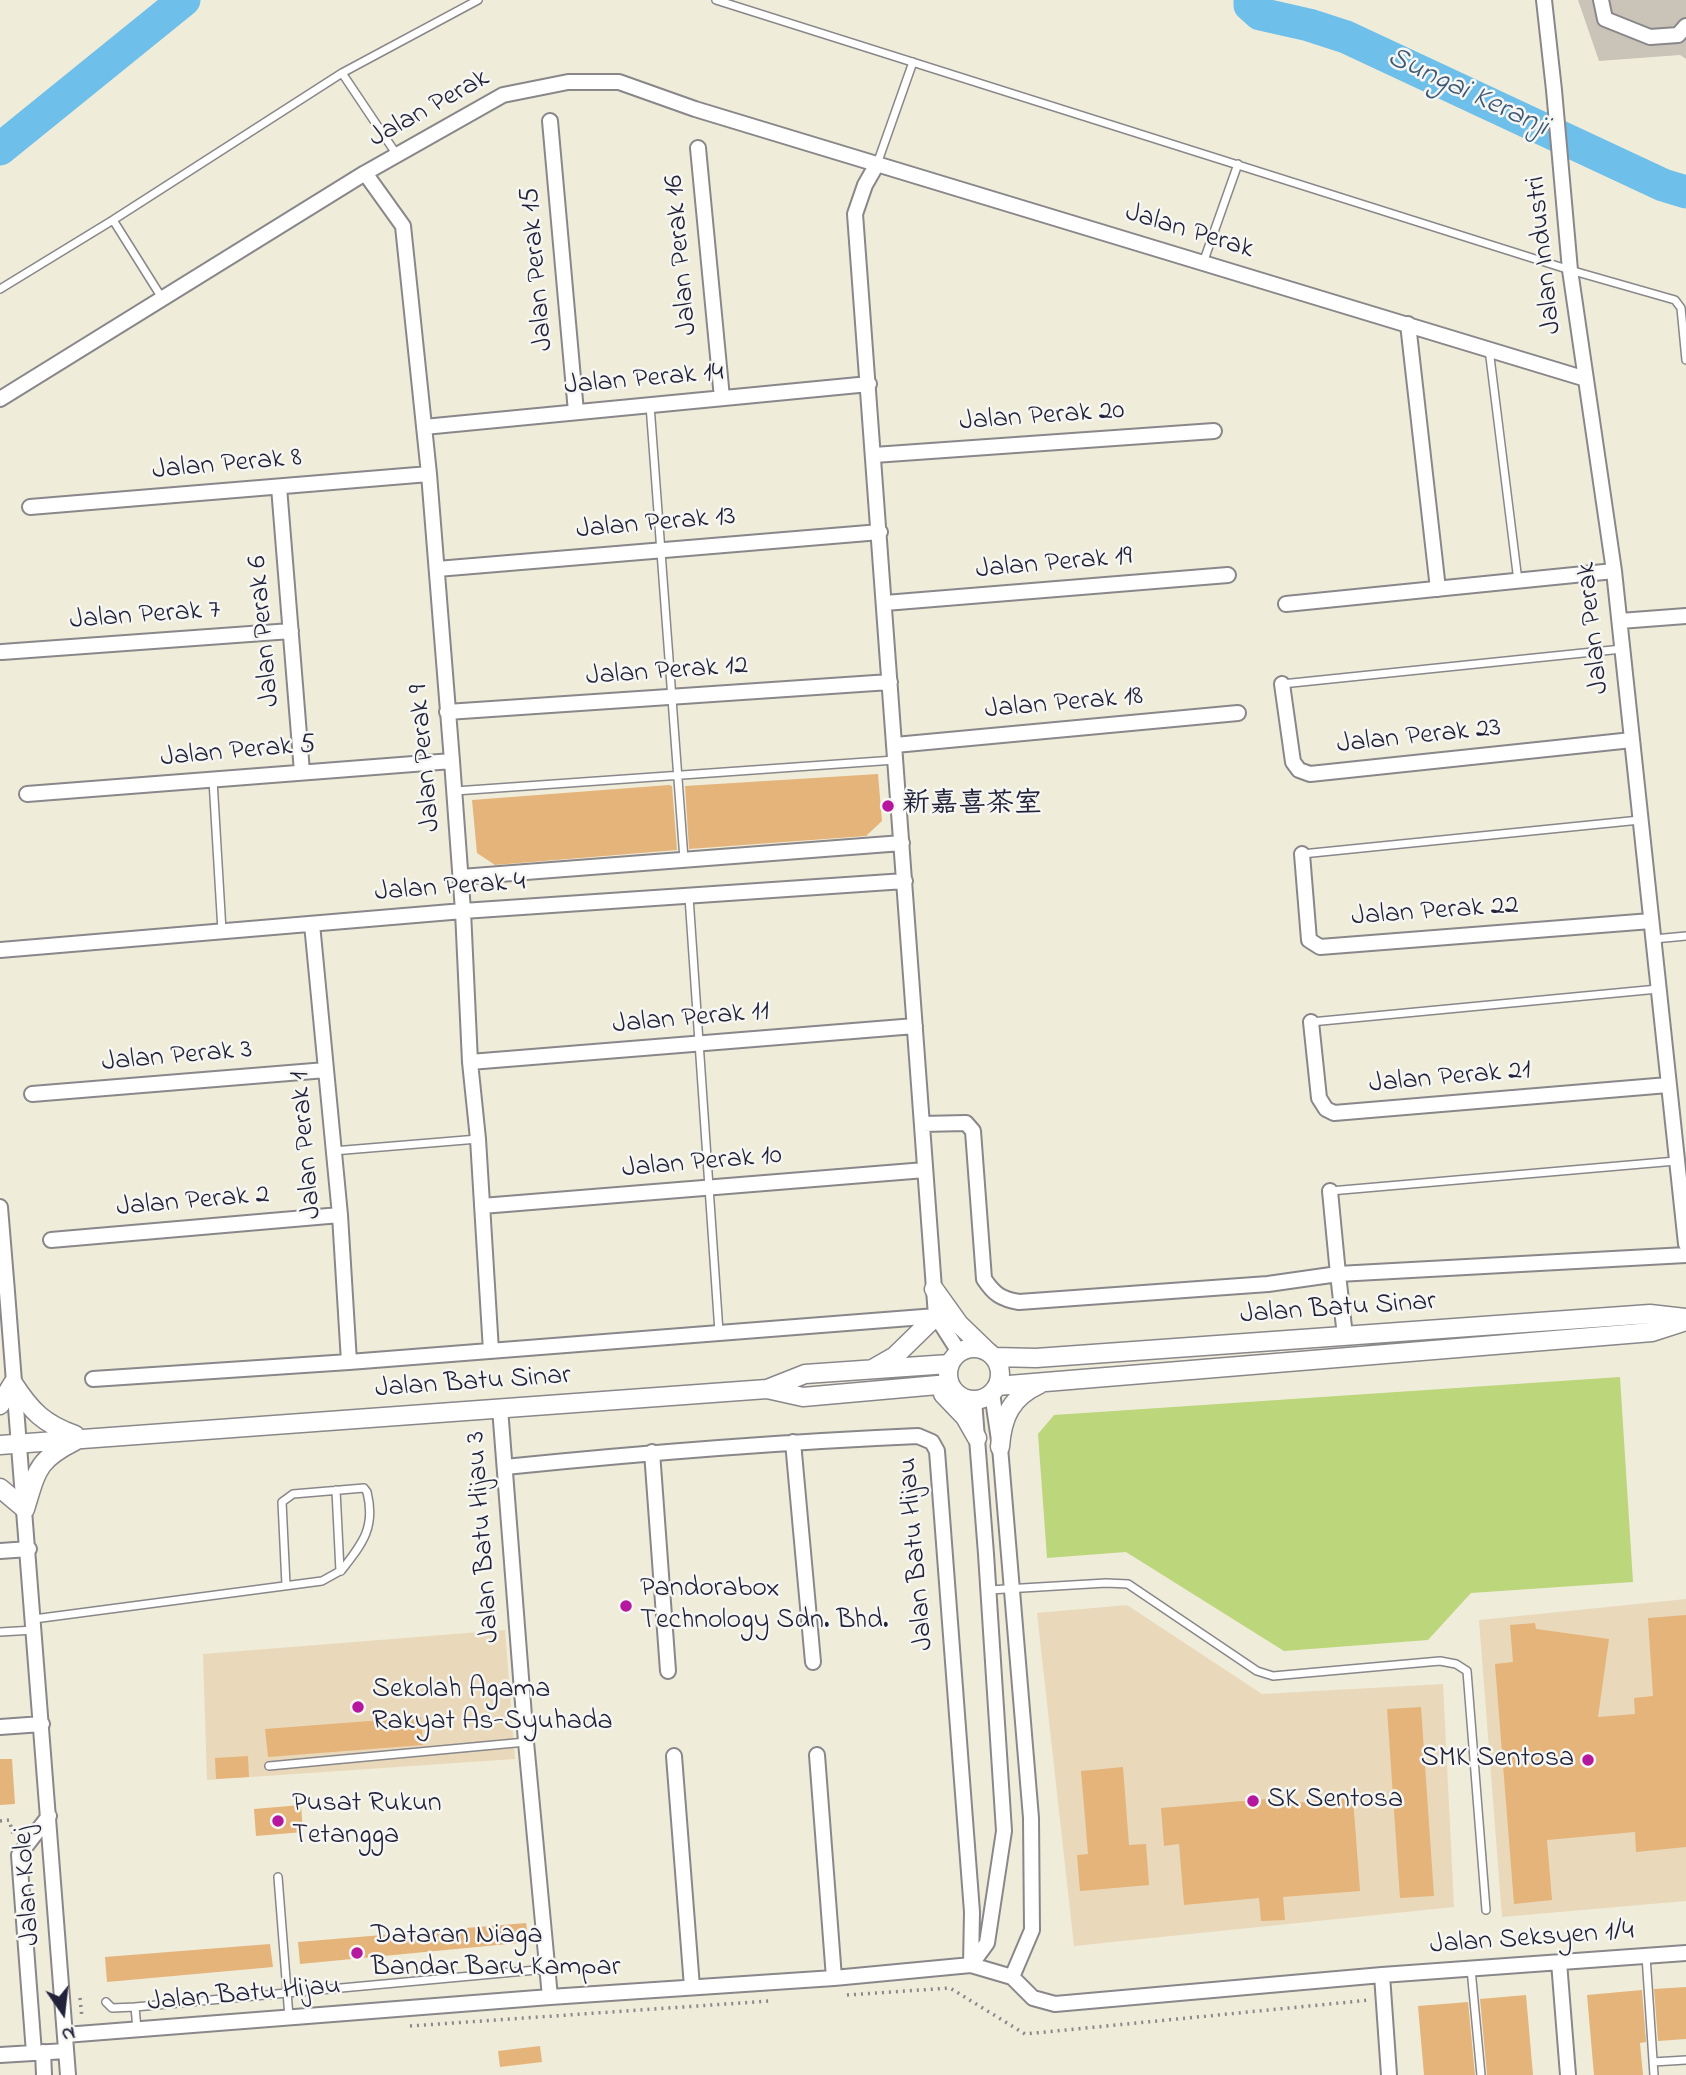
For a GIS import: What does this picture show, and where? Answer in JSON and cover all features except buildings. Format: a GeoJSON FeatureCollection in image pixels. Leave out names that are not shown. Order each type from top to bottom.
{"type":"FeatureCollection","features":[{"type":"Feature","properties":{"kind":"street","name":"Jalan Industri"},"geometry":{"type":"LineString","coordinates":[[1544,0],[1555,90],[1570,270],[1586,379]]}},
{"type":"Feature","properties":{"kind":"street"},"geometry":{"type":"LineString","coordinates":[[1601,0],[1605,19],[1650,37],[1683,34]]}},
{"type":"Feature","properties":{"kind":"street","name":"Jalan Perak"},"geometry":{"type":"LineString","coordinates":[[0,399],[365,173],[503,95],[568,82],[619,82],[695,109],[1586,379],[1620,621],[1686,1244]]}},
{"type":"Feature","properties":{"kind":"street","name":"Jalan Perak 15"},"geometry":{"type":"LineString","coordinates":[[550,121],[576,412]]}},
{"type":"Feature","properties":{"kind":"street","name":"Jalan Perak 16"},"geometry":{"type":"LineString","coordinates":[[698,148],[722,398]]}},
{"type":"Feature","properties":{"kind":"street"},"geometry":{"type":"LineString","coordinates":[[877,164],[865,185],[855,214],[936,1316],[954,1358],[947,1377],[950,1384],[962,1397],[974,1400],[994,1389]]}},
{"type":"Feature","properties":{"kind":"street","name":"Jalan Perak 9"},"geometry":{"type":"LineString","coordinates":[[365,173],[403,226],[437,569],[461,877],[470,1062],[478,1139],[491,1351]]}},
{"type":"Feature","properties":{"kind":"street"},"geometry":{"type":"LineString","coordinates":[[1408,324],[1438,589]]}},
{"type":"Feature","properties":{"kind":"street","name":"Jalan Perak 14"},"geometry":{"type":"LineString","coordinates":[[424,427],[869,384]]}},
{"type":"Feature","properties":{"kind":"street","name":"Jalan Perak 20"},"geometry":{"type":"LineString","coordinates":[[874,455],[1214,431]]}},
{"type":"Feature","properties":{"kind":"street","name":"Jalan Perak 8"},"geometry":{"type":"LineString","coordinates":[[30,507],[429,474]]}},
{"type":"Feature","properties":{"kind":"street","name":"Jalan Perak 6"},"geometry":{"type":"LineString","coordinates":[[279,487],[302,772]]}},
{"type":"Feature","properties":{"kind":"street","name":"Jalan Perak 13"},"geometry":{"type":"LineString","coordinates":[[437,569],[880,532]]}},
{"type":"Feature","properties":{"kind":"street"},"geometry":{"type":"LineString","coordinates":[[1286,604],[1614,571]]}},
{"type":"Feature","properties":{"kind":"street","name":"Jalan Perak 19"},"geometry":{"type":"LineString","coordinates":[[885,603],[1228,575]]}},
{"type":"Feature","properties":{"kind":"street"},"geometry":{"type":"LineString","coordinates":[[1620,621],[1686,616]]}},
{"type":"Feature","properties":{"kind":"street","name":"Jalan Perak 7"},"geometry":{"type":"LineString","coordinates":[[2,652],[291,631]]}},
{"type":"Feature","properties":{"kind":"street","name":"Jalan Perak 12"},"geometry":{"type":"LineString","coordinates":[[447,712],[890,682]]}},
{"type":"Feature","properties":{"kind":"street","name":"Jalan Perak 23"},"geometry":{"type":"LineString","coordinates":[[1282,684],[1293,762],[1299,770],[1310,774],[1632,740]]}},
{"type":"Feature","properties":{"kind":"street","name":"Jalan Perak 18"},"geometry":{"type":"LineString","coordinates":[[895,753],[1238,713]]}},
{"type":"Feature","properties":{"kind":"street","name":"Jalan Perak 5"},"geometry":{"type":"LineString","coordinates":[[27,794],[452,761]]}},
{"type":"Feature","properties":{"kind":"street","name":"Jalan Perak 4"},"geometry":{"type":"LineString","coordinates":[[461,877],[902,843]]}},
{"type":"Feature","properties":{"kind":"street","name":"Jalan Perak 22"},"geometry":{"type":"LineString","coordinates":[[1302,854],[1309,940],[1320,947],[1651,921]]}},
{"type":"Feature","properties":{"kind":"street","name":"Jalan Perak 4"},"geometry":{"type":"LineString","coordinates":[[0,950],[463,911],[905,881]]}},
{"type":"Feature","properties":{"kind":"street","name":"Jalan Perak 1"},"geometry":{"type":"LineString","coordinates":[[312,923],[340,1215],[349,1362]]}},
{"type":"Feature","properties":{"kind":"street","name":"Jalan Perak 21"},"geometry":{"type":"LineString","coordinates":[[1311,1022],[1318,1098],[1326,1109],[1334,1113],[1668,1085]]}},
{"type":"Feature","properties":{"kind":"street","name":"Jalan Perak 11"},"geometry":{"type":"LineString","coordinates":[[470,1062],[915,1026]]}},
{"type":"Feature","properties":{"kind":"street","name":"Jalan Perak 3"},"geometry":{"type":"LineString","coordinates":[[32,1094],[326,1070]]}},
{"type":"Feature","properties":{"kind":"street"},"geometry":{"type":"LineString","coordinates":[[922,1124],[966,1122],[973,1131],[984,1279],[994,1294],[1005,1300],[1019,1302],[1268,1284],[1338,1274],[1686,1255]]}},
{"type":"Feature","properties":{"kind":"street","name":"Jalan Perak 10"},"geometry":{"type":"LineString","coordinates":[[482,1206],[925,1170]]}},
{"type":"Feature","properties":{"kind":"street"},"geometry":{"type":"LineString","coordinates":[[1330,1191],[1346,1336]]}},
{"type":"Feature","properties":{"kind":"street"},"geometry":{"type":"LineString","coordinates":[[0,1207],[8,1377],[19,1443]]}},
{"type":"Feature","properties":{"kind":"street","name":"Jalan Perak 2"},"geometry":{"type":"LineString","coordinates":[[51,1240],[340,1215]]}},
{"type":"Feature","properties":{"kind":"street"},"geometry":{"type":"LineString","coordinates":[[934,1289],[959,1324],[991,1355],[1000,1371],[994,1389],[1031,1818],[1032,1930],[1012,1977]]}},
{"type":"Feature","properties":{"kind":"street","name":"Jalan Batu Sinar"},"geometry":{"type":"LineString","coordinates":[[991,1355],[1036,1358],[1650,1314],[1686,1319]]}},
{"type":"Feature","properties":{"kind":"street"},"geometry":{"type":"LineString","coordinates":[[871,1370],[895,1356],[936,1316]]}},
{"type":"Feature","properties":{"kind":"street","name":"Jalan Batu Sinar"},"geometry":{"type":"LineString","coordinates":[[93,1379],[349,1362],[936,1316]]}},
{"type":"Feature","properties":{"kind":"street","name":"Jalan Batu Sinar"},"geometry":{"type":"LineString","coordinates":[[994,1389],[1046,1381],[1652,1332],[1686,1319]]}},
{"type":"Feature","properties":{"kind":"street"},"geometry":{"type":"LineString","coordinates":[[767,1389],[805,1374],[871,1370],[954,1358],[974,1348],[991,1355]]}},
{"type":"Feature","properties":{"kind":"street"},"geometry":{"type":"LineString","coordinates":[[0,1405],[8,1377]]}},
{"type":"Feature","properties":{"kind":"street"},"geometry":{"type":"LineString","coordinates":[[8,1377],[25,1402],[39,1416],[53,1427],[82,1438]]}},
{"type":"Feature","properties":{"kind":"street"},"geometry":{"type":"LineString","coordinates":[[1000,1447],[1001,1424],[1011,1406],[1031,1388],[1046,1381]]}},
{"type":"Feature","properties":{"kind":"street","name":"Jalan Batu Sinar"},"geometry":{"type":"LineString","coordinates":[[0,1445],[767,1389],[803,1397],[950,1384]]}},
{"type":"Feature","properties":{"kind":"street"},"geometry":{"type":"LineString","coordinates":[[924,1386],[951,1400],[977,1438]]}},
{"type":"Feature","properties":{"kind":"street"},"geometry":{"type":"LineString","coordinates":[[971,1965],[987,1944],[1004,1831],[974,1400]]}},
{"type":"Feature","properties":{"kind":"street","name":"Jalan Batu Hijau 3"},"geometry":{"type":"LineString","coordinates":[[500,1408],[526,1742],[550,1997]]}},
{"type":"Feature","properties":{"kind":"street","name":"Jalan Batu Hijau"},"geometry":{"type":"LineString","coordinates":[[505,1466],[793,1442],[918,1436],[932,1442],[937,1451],[972,1912],[971,1965]]}},
{"type":"Feature","properties":{"kind":"street"},"geometry":{"type":"LineString","coordinates":[[0,1488],[25,1509],[37,1471],[43,1461],[59,1449],[82,1438]]}},
{"type":"Feature","properties":{"kind":"street"},"geometry":{"type":"LineString","coordinates":[[793,1442],[813,1662]]}},
{"type":"Feature","properties":{"kind":"street","name":"Jalan Kolej"},"geometry":{"type":"LineString","coordinates":[[19,1443],[68,2075]]}},
{"type":"Feature","properties":{"kind":"street"},"geometry":{"type":"LineString","coordinates":[[652,1452],[668,1671]]}},
{"type":"Feature","properties":{"kind":"street"},"geometry":{"type":"LineString","coordinates":[[0,1551],[29,1549]]}},
{"type":"Feature","properties":{"kind":"street"},"geometry":{"type":"LineString","coordinates":[[0,1727],[42,1724]]}},
{"type":"Feature","properties":{"kind":"street"},"geometry":{"type":"LineString","coordinates":[[817,1755],[834,1978]]}},
{"type":"Feature","properties":{"kind":"street"},"geometry":{"type":"LineString","coordinates":[[674,1756],[692,1987]]}},
{"type":"Feature","properties":{"kind":"street"},"geometry":{"type":"LineString","coordinates":[[44,2075],[38,2053],[19,1854],[49,1816]]}},
{"type":"Feature","properties":{"kind":"street","name":"Jalan Seksyen 1/4"},"geometry":{"type":"LineString","coordinates":[[1382,1975],[1686,1953]]}},
{"type":"Feature","properties":{"kind":"street"},"geometry":{"type":"LineString","coordinates":[[1559,1962],[1568,2075]]}},
{"type":"Feature","properties":{"kind":"street","name":"Jalan Batu Hijau"},"geometry":{"type":"LineString","coordinates":[[65,2035],[834,1978],[971,1965],[1012,1977],[1033,1998],[1055,2004],[1382,1975]]}},
{"type":"Feature","properties":{"kind":"street"},"geometry":{"type":"LineString","coordinates":[[1382,1975],[1389,2075]]}},
{"type":"Feature","properties":{"kind":"street"},"geometry":{"type":"LineString","coordinates":[[0,2055],[66,2051]]}},
{"type":"Feature","properties":{"kind":"lane"},"geometry":{"type":"LineString","coordinates":[[0,289],[113,220],[342,72],[478,0]]}},
{"type":"Feature","properties":{"kind":"lane"},"geometry":{"type":"LineString","coordinates":[[716,0],[1570,270],[1675,300],[1681,308],[1686,360]]}},
{"type":"Feature","properties":{"kind":"lane"},"geometry":{"type":"LineString","coordinates":[[877,164],[913,62]]}},
{"type":"Feature","properties":{"kind":"lane"},"geometry":{"type":"LineString","coordinates":[[342,72],[397,155]]}},
{"type":"Feature","properties":{"kind":"lane"},"geometry":{"type":"LineString","coordinates":[[1203,263],[1238,164]]}},
{"type":"Feature","properties":{"kind":"lane"},"geometry":{"type":"LineString","coordinates":[[113,220],[162,298]]}},
{"type":"Feature","properties":{"kind":"lane"},"geometry":{"type":"LineString","coordinates":[[1489,349],[1518,581]]}},
{"type":"Feature","properties":{"kind":"lane"},"geometry":{"type":"LineString","coordinates":[[650,405],[684,859]]}},
{"type":"Feature","properties":{"kind":"lane"},"geometry":{"type":"LineString","coordinates":[[1282,684],[1623,649]]}},
{"type":"Feature","properties":{"kind":"lane"},"geometry":{"type":"LineString","coordinates":[[454,791],[677,776],[895,753]]}},
{"type":"Feature","properties":{"kind":"lane"},"geometry":{"type":"LineString","coordinates":[[212,780],[222,931]]}},
{"type":"Feature","properties":{"kind":"lane"},"geometry":{"type":"LineString","coordinates":[[1302,854],[1641,820]]}},
{"type":"Feature","properties":{"kind":"lane"},"geometry":{"type":"LineString","coordinates":[[689,897],[719,1332]]}},
{"type":"Feature","properties":{"kind":"lane"},"geometry":{"type":"LineString","coordinates":[[1654,939],[1686,936]]}},
{"type":"Feature","properties":{"kind":"lane"},"geometry":{"type":"LineString","coordinates":[[1311,1022],[1659,989]]}},
{"type":"Feature","properties":{"kind":"lane"},"geometry":{"type":"LineString","coordinates":[[333,1151],[478,1139]]}},
{"type":"Feature","properties":{"kind":"lane"},"geometry":{"type":"LineString","coordinates":[[1330,1191],[1677,1161]]}},
{"type":"Feature","properties":{"kind":"lane"},"geometry":{"type":"LineString","coordinates":[[0,1632],[35,1624],[322,1581],[340,1571],[368,1533],[369,1495],[363,1488],[286,1496],[282,1502],[286,1585]]}},
{"type":"Feature","properties":{"kind":"lane"},"geometry":{"type":"LineString","coordinates":[[336,1490],[340,1571]]}},
{"type":"Feature","properties":{"kind":"lane"},"geometry":{"type":"LineString","coordinates":[[988,1590],[1128,1584],[1257,1671],[1273,1676],[1440,1661],[1456,1664],[1467,1671],[1486,1910]]}},
{"type":"Feature","properties":{"kind":"lane"},"geometry":{"type":"LineString","coordinates":[[269,1766],[526,1742]]}},
{"type":"Feature","properties":{"kind":"lane"},"geometry":{"type":"LineString","coordinates":[[278,1877],[289,2017]]}},
{"type":"Feature","properties":{"kind":"lane"},"geometry":{"type":"LineString","coordinates":[[1646,1956],[1654,2075]]}},
{"type":"Feature","properties":{"kind":"lane"},"geometry":{"type":"LineString","coordinates":[[106,2002],[112,2008],[135,2007],[547,1969]]}},
{"type":"Feature","properties":{"kind":"lane"},"geometry":{"type":"LineString","coordinates":[[1471,1969],[1480,2075]]}},
{"type":"Feature","properties":{"kind":"lane"},"geometry":{"type":"LineString","coordinates":[[135,2007],[137,2029]]}},
{"type":"Feature","properties":{"kind":"lane"},"geometry":{"type":"LineString","coordinates":[[1653,2062],[1686,2060]]}},
{"type":"Feature","properties":{"kind":"path"},"geometry":{"type":"LineString","coordinates":[[0,1821],[9,1820],[19,1854]]}},
{"type":"Feature","properties":{"kind":"path"},"geometry":{"type":"LineString","coordinates":[[839,1996],[950,1988],[1025,2034],[1384,1999]]}},
{"type":"Feature","properties":{"kind":"path"},"geometry":{"type":"LineString","coordinates":[[407,2026],[769,2001]]}},
{"type":"Feature","properties":{"kind":"shaded area"},"geometry":{"type":"Polygon","coordinates":[[[1578,0],[1686,0],[1686,59],[1680,55],[1599,61],[1578,0]]]}},
{"type":"Feature","properties":{"kind":"shaded area","name":"SMK Sentosa"},"geometry":{"type":"Polygon","coordinates":[[[1686,1599],[1686,1901],[1502,1917],[1479,1620],[1686,1599]]]}},
{"type":"Feature","properties":{"kind":"shaded area","name":"SK Sentosa"},"geometry":{"type":"Polygon","coordinates":[[[1127,1605],[1262,1694],[1443,1684],[1454,1907],[1074,1946],[1037,1613],[1127,1605]]]}},
{"type":"Feature","properties":{"kind":"shaded area","name":"Sekolah Agama Rakyat As-Syuhada"},"geometry":{"type":"Polygon","coordinates":[[[505,1630],[515,1759],[207,1780],[203,1654],[505,1630]]]}},
{"type":"Feature","properties":{"kind":"green space"},"geometry":{"type":"Polygon","coordinates":[[[1620,1377],[1633,1582],[1471,1593],[1428,1640],[1284,1651],[1126,1552],[1047,1558],[1038,1434],[1054,1415],[1620,1377]]]}},
{"type":"Feature","properties":{"kind":"waterway","name":"Sungai Keranji"},"geometry":{"type":"LineString","coordinates":[[0,149],[184,0]]}},
{"type":"Feature","properties":{"kind":"waterway","name":"Sungai Keranji"},"geometry":{"type":"LineString","coordinates":[[1250,0],[1250,5],[1260,14],[1346,37],[1663,185],[1686,192]]}},
{"type":"Feature","properties":{"kind":"place","name":"新嘉喜茶室"},"geometry":{"type":"Point","coordinates":[888,806]}},
{"type":"Feature","properties":{"kind":"place","name":"Pandorabox Technology Sdn. Bhd."},"geometry":{"type":"Point","coordinates":[626,1606]}},
{"type":"Feature","properties":{"kind":"place","name":"Sekolah Agama Rakyat As-Syuhada"},"geometry":{"type":"Point","coordinates":[358,1707]}},
{"type":"Feature","properties":{"kind":"place","name":"SMK Sentosa"},"geometry":{"type":"Point","coordinates":[1588,1760]}},
{"type":"Feature","properties":{"kind":"place","name":"SK Sentosa"},"geometry":{"type":"Point","coordinates":[1253,1801]}},
{"type":"Feature","properties":{"kind":"place","name":"Pusat Rukun Tetangga"},"geometry":{"type":"Point","coordinates":[278,1821]}},
{"type":"Feature","properties":{"kind":"place","name":"Dataran Niaga Bandar Baru Kampar"},"geometry":{"type":"Point","coordinates":[357,1953]}}]}
